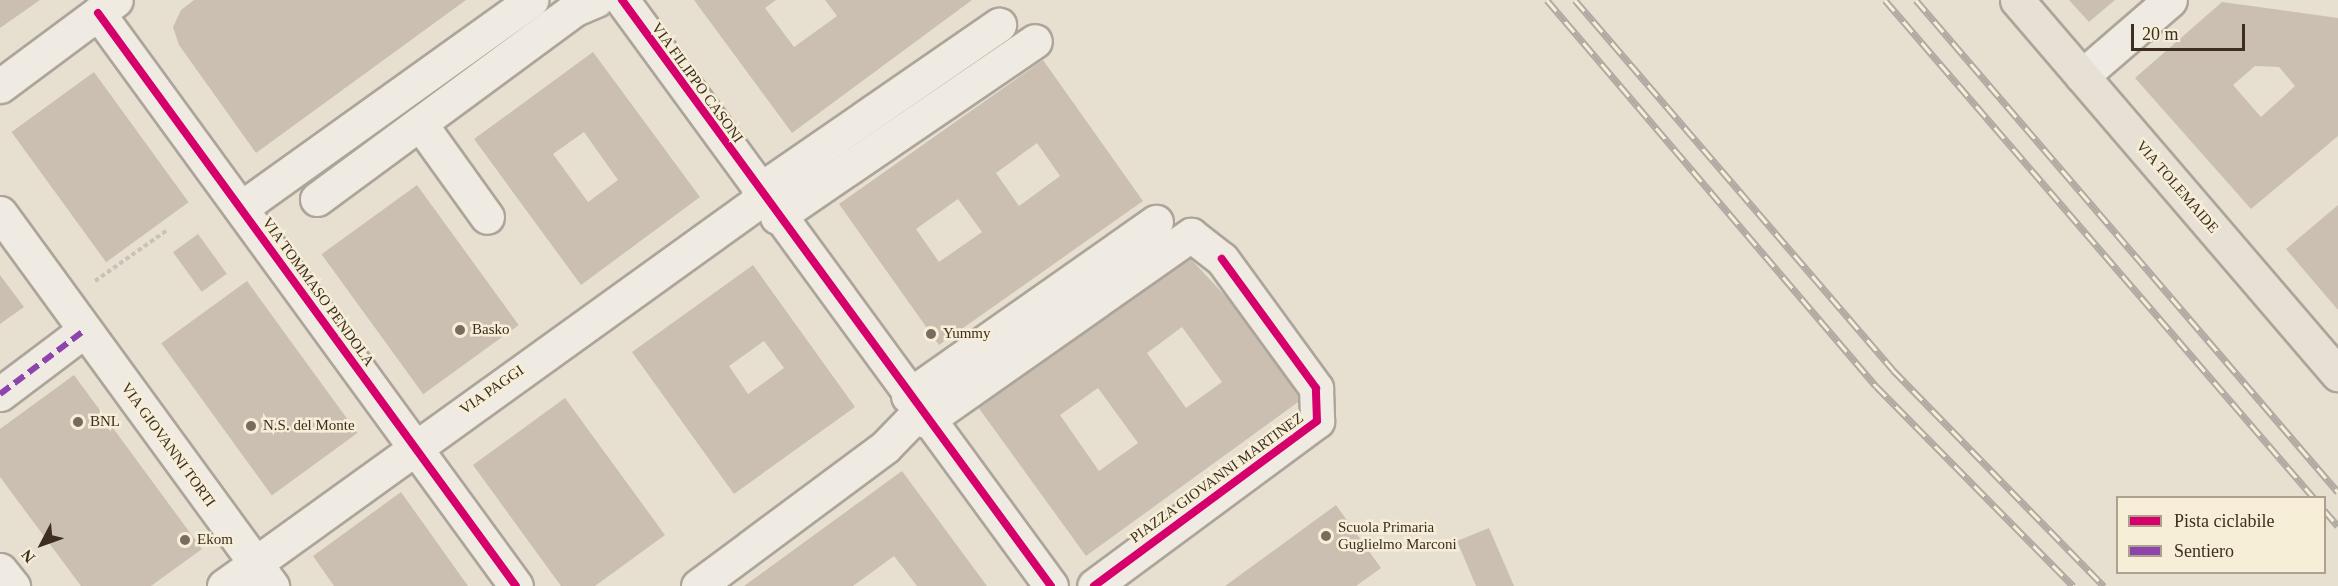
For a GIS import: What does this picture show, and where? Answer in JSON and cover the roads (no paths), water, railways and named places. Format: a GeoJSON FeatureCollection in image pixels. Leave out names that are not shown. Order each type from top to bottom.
{"type":"FeatureCollection","features":[{"type":"Feature","properties":{"kind":"main road","name":"VIA TOLEMAIDE"},"geometry":{"type":"LineString","coordinates":[[2017,0],[2338,374]]}},
{"type":"Feature","properties":{"kind":"street"},"geometry":{"type":"LineString","coordinates":[[241,208],[531,0]]}},
{"type":"Feature","properties":{"kind":"street"},"geometry":{"type":"LineString","coordinates":[[317,199],[421,125],[575,9],[596,0]]}},
{"type":"Feature","properties":{"kind":"street","name":"VIA FILIPPO CASONI"},"geometry":{"type":"LineString","coordinates":[[622,0],[918,410],[1051,586]]}},
{"type":"Feature","properties":{"kind":"street"},"geometry":{"type":"LineString","coordinates":[[2082,76],[2170,0]]}},
{"type":"Feature","properties":{"kind":"street"},"geometry":{"type":"LineString","coordinates":[[0,86],[107,7]]}},
{"type":"Feature","properties":{"kind":"street","name":"VIA TOMMASO PENDOLA"},"geometry":{"type":"LineString","coordinates":[[107,7],[241,208],[516,586]]}},
{"type":"Feature","properties":{"kind":"street"},"geometry":{"type":"LineString","coordinates":[[766,202],[999,25]]}},
{"type":"Feature","properties":{"kind":"street"},"geometry":{"type":"LineString","coordinates":[[766,202],[1035,41]]}},
{"type":"Feature","properties":{"kind":"street"},"geometry":{"type":"LineString","coordinates":[[421,125],[488,217]]}},
{"type":"Feature","properties":{"kind":"street","name":"VIA PAGGI"},"geometry":{"type":"LineString","coordinates":[[224,586],[264,575],[414,446],[766,202]]}},
{"type":"Feature","properties":{"kind":"street","name":"VIA GIOVANNI TORTI"},"geometry":{"type":"LineString","coordinates":[[0,213],[264,575]]}},
{"type":"Feature","properties":{"kind":"street"},"geometry":{"type":"LineString","coordinates":[[698,586],[885,447],[918,410],[1156,222]]}},
{"type":"Feature","properties":{"kind":"street","name":"PIAZZA GIOVANNI MARTINEZ"},"geometry":{"type":"LineString","coordinates":[[918,410],[1191,235],[1222,260],[1316,388],[1317,421],[1094,586]]}},
{"type":"Feature","properties":{"kind":"street"},"geometry":{"type":"LineString","coordinates":[[0,394],[85,330]]}},
{"type":"Feature","properties":{"kind":"street"},"geometry":{"type":"LineString","coordinates":[[0,570],[13,586]]}},
{"type":"Feature","properties":{"kind":"railway"},"geometry":{"type":"LineString","coordinates":[[1547,0],[1876,386],[2073,586]]}},
{"type":"Feature","properties":{"kind":"railway"},"geometry":{"type":"LineString","coordinates":[[1575,0],[1893,370],[2104,586]]}},
{"type":"Feature","properties":{"kind":"railway"},"geometry":{"type":"LineString","coordinates":[[1885,0],[2312,496]]}},
{"type":"Feature","properties":{"kind":"railway"},"geometry":{"type":"LineString","coordinates":[[1916,0],[2338,492]]}},
{"type":"Feature","properties":{"kind":"railway"},"geometry":{"type":"LineString","coordinates":[[2326,512],[2338,526]]}},
{"type":"Feature","properties":{"kind":"place","name":"Basko"},"geometry":{"type":"Point","coordinates":[460,330]}},
{"type":"Feature","properties":{"kind":"place","name":"Yummy"},"geometry":{"type":"Point","coordinates":[931,334]}},
{"type":"Feature","properties":{"kind":"place","name":"BNL"},"geometry":{"type":"Point","coordinates":[78,422]}},
{"type":"Feature","properties":{"kind":"place","name":"N.S. del Monte"},"geometry":{"type":"Point","coordinates":[251,426]}},
{"type":"Feature","properties":{"kind":"place","name":"Scuola Primaria Guglielmo Marconi"},"geometry":{"type":"Point","coordinates":[1326,536]}},
{"type":"Feature","properties":{"kind":"place","name":"Ekom"},"geometry":{"type":"Point","coordinates":[185,540]}}]}
